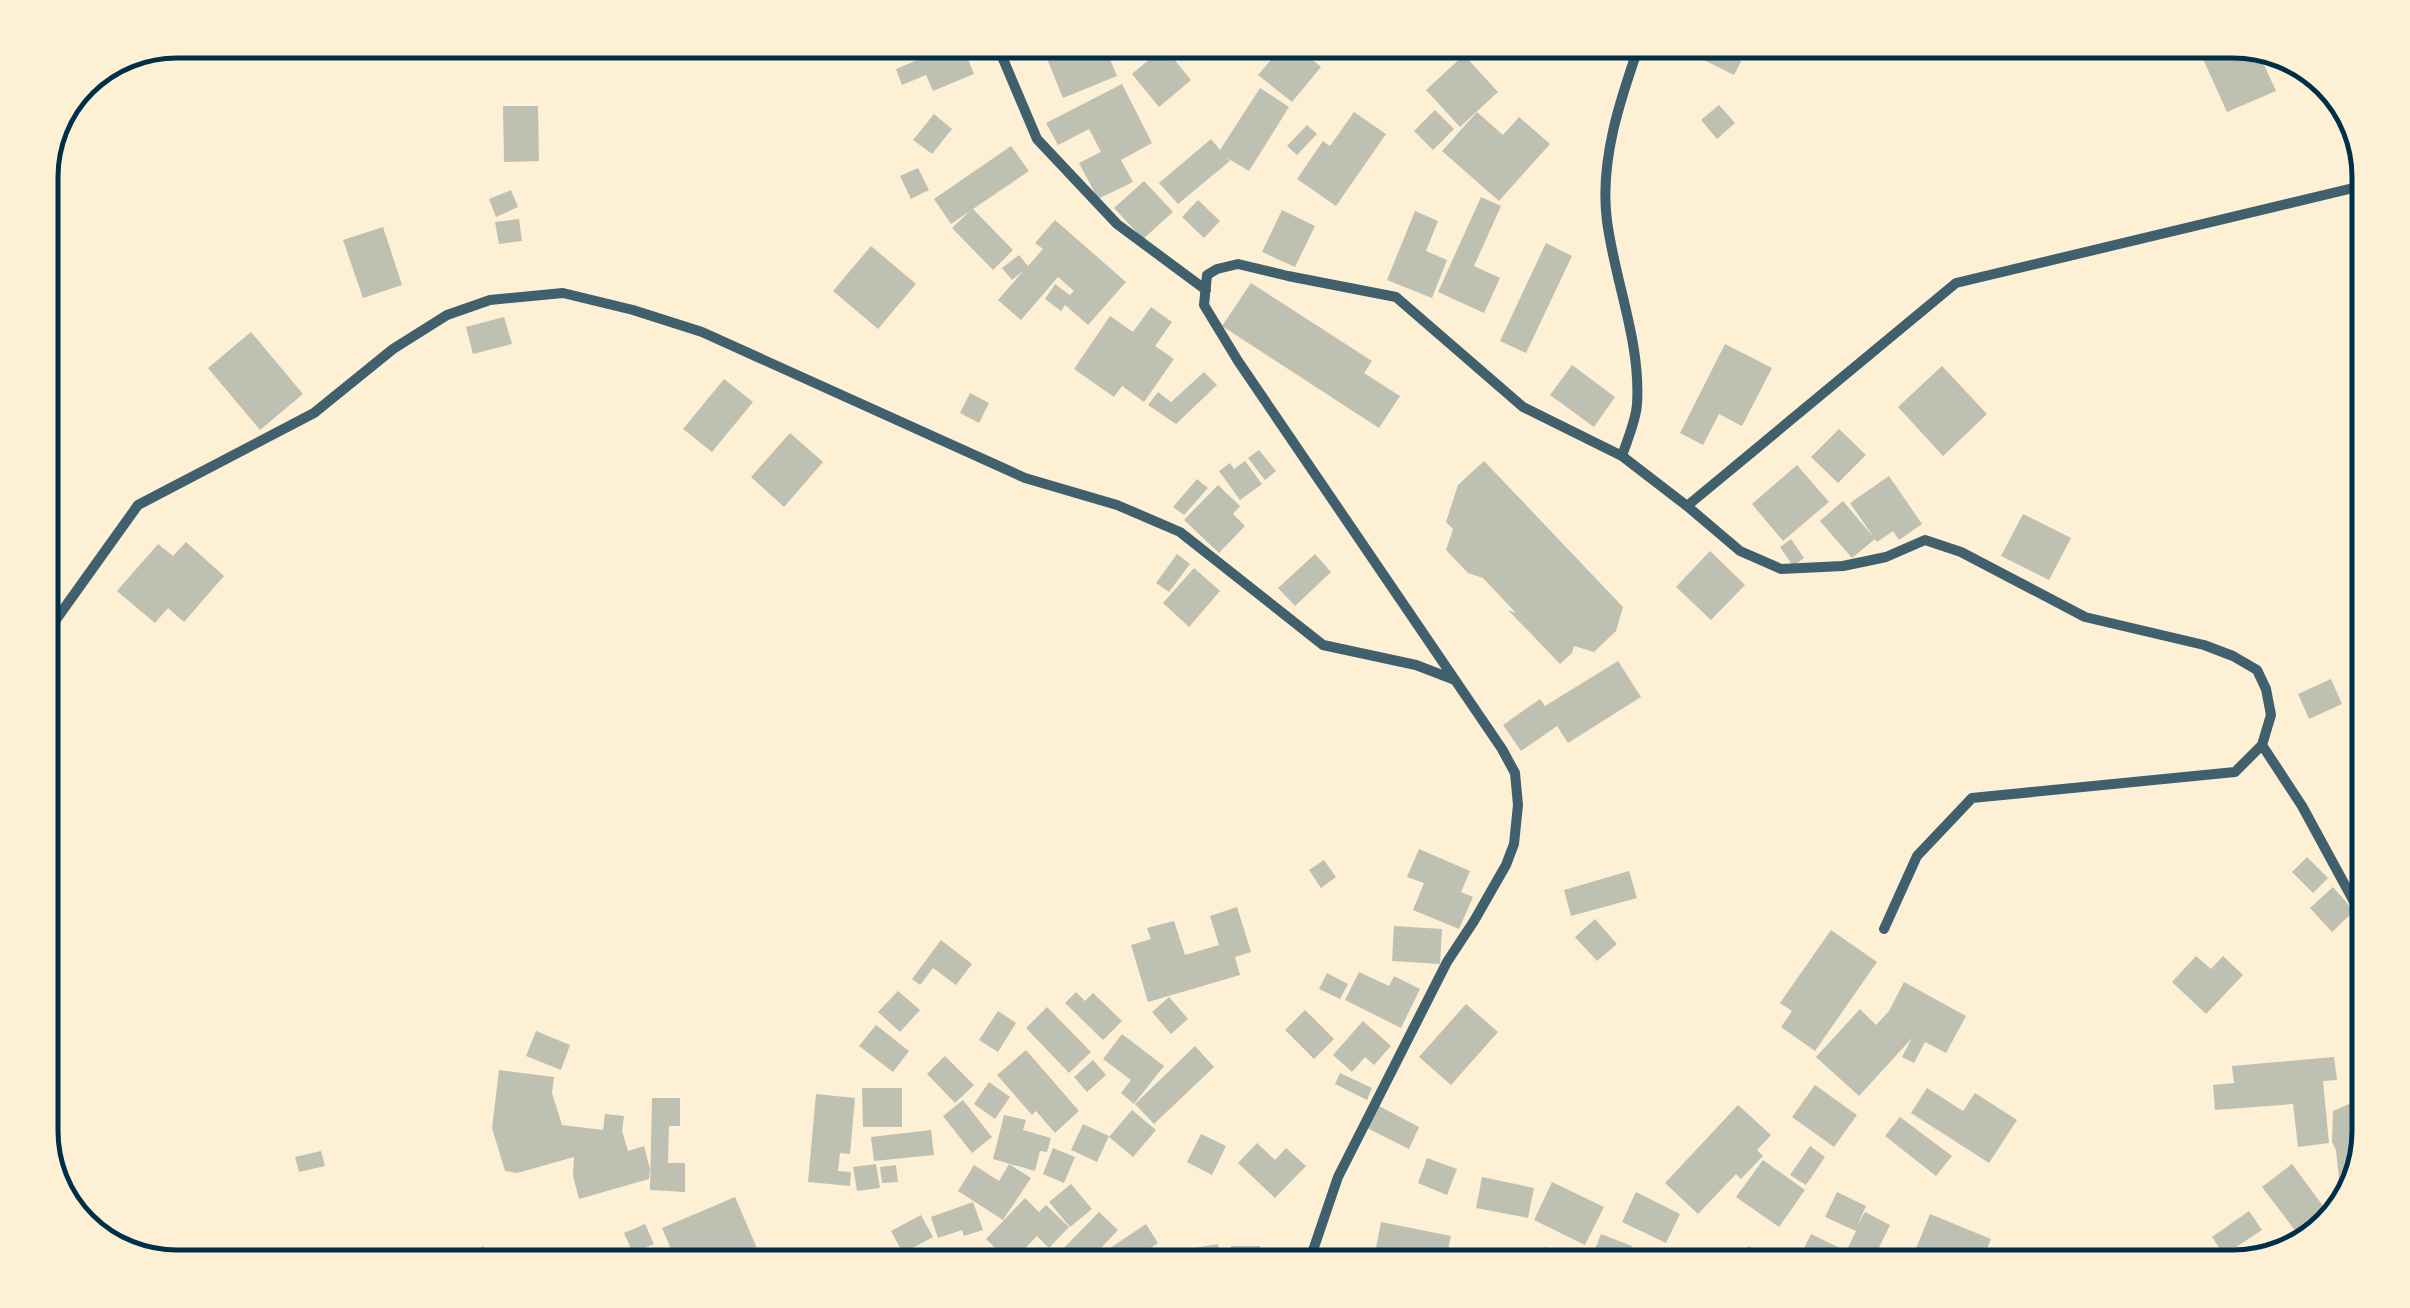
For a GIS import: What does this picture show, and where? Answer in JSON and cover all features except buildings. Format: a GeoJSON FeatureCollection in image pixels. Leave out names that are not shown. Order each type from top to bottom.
{"type":"FeatureCollection","features":[{"type":"Feature","properties":{"kind":"street"},"geometry":{"type":"LineString","coordinates":[[1002,57],[1037,139],[1117,224],[1206,290]]}},
{"type":"Feature","properties":{"kind":"street"},"geometry":{"type":"LineString","coordinates":[[1622,456],[1637,408],[1637,380],[1634,347],[1606,219],[1607,158],[1635,57]]}},
{"type":"Feature","properties":{"kind":"street"},"geometry":{"type":"LineString","coordinates":[[1687,506],[1956,282],[2352,188]]}},
{"type":"Feature","properties":{"kind":"street"},"geometry":{"type":"LineString","coordinates":[[1313,1250],[1338,1177],[1447,962],[1506,865],[1514,844],[1518,805],[1515,774],[1204,304],[1208,275],[1216,269],[1238,264],[1396,297],[1523,407],[1622,456],[1740,551],[1781,569],[1843,566],[1886,557],[1925,540],[1961,552],[2085,617],[2204,645],[2258,670],[2271,715],[2262,745],[2234,772],[1972,798],[1916,856],[1884,929]]}},
{"type":"Feature","properties":{"kind":"street"},"geometry":{"type":"LineString","coordinates":[[58,617],[138,506],[314,413],[393,350],[448,315],[490,300],[563,293],[702,332],[1025,478],[1117,505],[1180,532],[1323,646],[1416,666],[1455,680]]}},
{"type":"Feature","properties":{"kind":"street"},"geometry":{"type":"LineString","coordinates":[[2262,745],[2302,806],[2352,898]]}}]}
